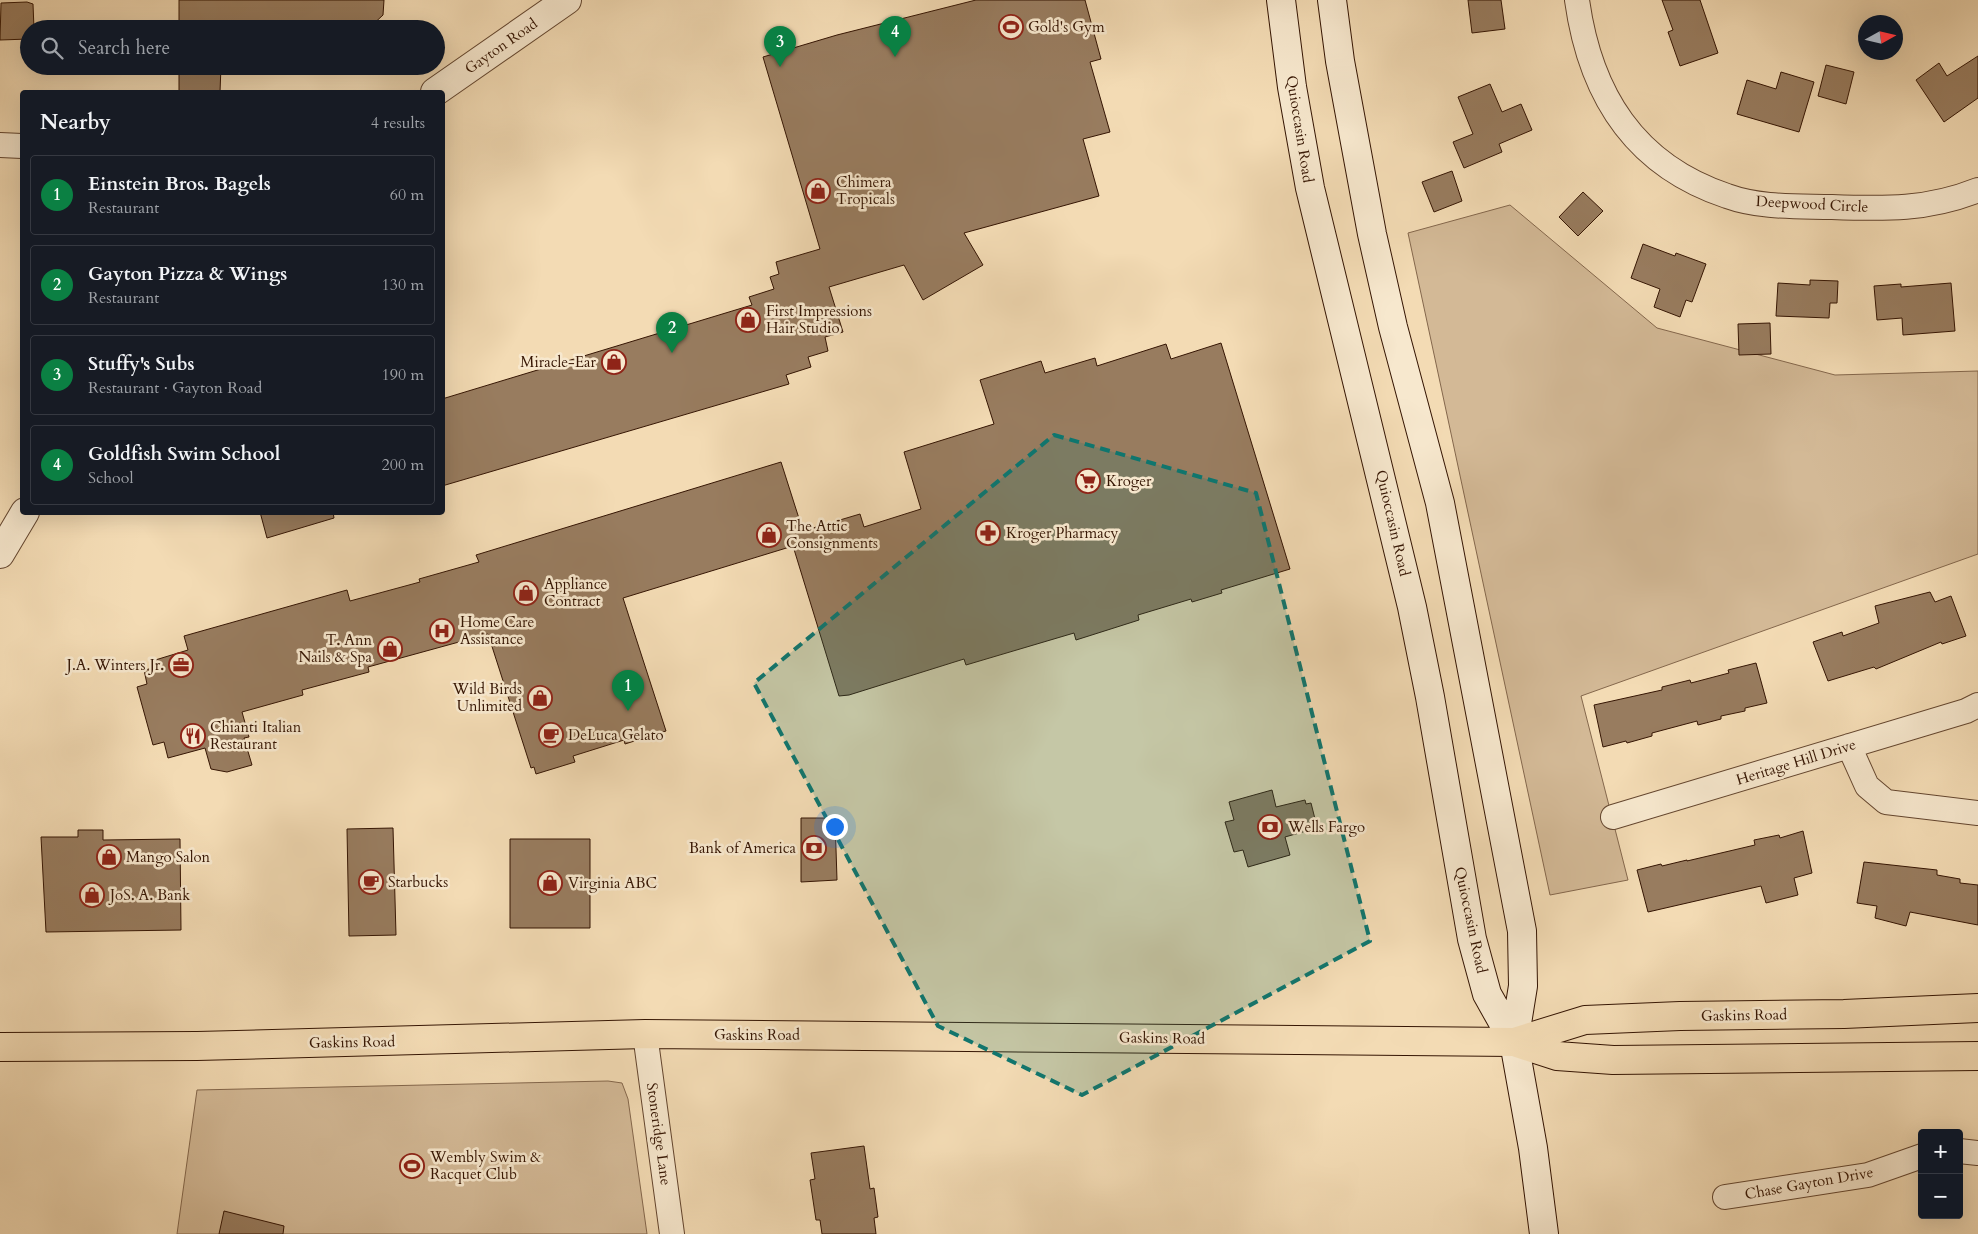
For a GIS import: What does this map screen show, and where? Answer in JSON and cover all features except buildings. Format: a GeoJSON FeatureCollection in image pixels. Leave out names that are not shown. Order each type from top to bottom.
{"type":"FeatureCollection","features":[{"type":"Feature","properties":{"kind":"main road","name":"Gayton Road"},"geometry":{"type":"LineString","coordinates":[[438,90],[567,0]]}},
{"type":"Feature","properties":{"kind":"main road","name":"Quioccasin Road"},"geometry":{"type":"LineString","coordinates":[[1281,0],[1292,87],[1310,188],[1412,607],[1430,697],[1472,939],[1487,994],[1514,1042],[1533,1148],[1544,1234]]}},
{"type":"Feature","properties":{"kind":"main road","name":"Quioccasin Road"},"geometry":{"type":"LineString","coordinates":[[1332,0],[1372,234],[1393,327],[1440,503],[1522,932],[1523,986],[1514,1042]]}},
{"type":"Feature","properties":{"kind":"main road"},"geometry":{"type":"LineString","coordinates":[[0,554],[23,515]]}},
{"type":"Feature","properties":{"kind":"main road","name":"Gaskins Road"},"geometry":{"type":"LineString","coordinates":[[1514,1042],[1584,1020],[1680,1016],[1844,1014],[1978,1008]]}},
{"type":"Feature","properties":{"kind":"main road","name":"Gaskins Road"},"geometry":{"type":"LineString","coordinates":[[0,1047],[206,1046],[645,1034],[1514,1042],[1557,1056],[1613,1060],[1978,1056]]}},
{"type":"Feature","properties":{"kind":"street","name":"Deepwood Circle"},"geometry":{"type":"LineString","coordinates":[[1577,0],[1587,52],[1598,81],[1613,110],[1651,154],[1674,173],[1727,196],[1766,205],[1856,208],[1919,206],[1937,204],[1978,190]]}},
{"type":"Feature","properties":{"kind":"street"},"geometry":{"type":"LineString","coordinates":[[0,145],[20,146]]}},
{"type":"Feature","properties":{"kind":"street","name":"Heritage Hill Drive"},"geometry":{"type":"LineString","coordinates":[[1613,817],[1966,711],[1978,705]]}},
{"type":"Feature","properties":{"kind":"street"},"geometry":{"type":"LineString","coordinates":[[1849,746],[1867,786],[1886,802],[1978,813]]}},
{"type":"Feature","properties":{"kind":"street","name":"Stoneridge Lane"},"geometry":{"type":"LineString","coordinates":[[645,1034],[672,1234]]}},
{"type":"Feature","properties":{"kind":"street"},"geometry":{"type":"LineString","coordinates":[[1963,1151],[1978,1153]]}},
{"type":"Feature","properties":{"kind":"street","name":"Chase Gayton Drive"},"geometry":{"type":"LineString","coordinates":[[1725,1197],[1868,1175],[1918,1157]]}},
{"type":"Feature","properties":{"kind":"highlighted area"},"geometry":{"type":"Polygon","coordinates":[[[1054,435],[1256,493],[1370,941],[1082,1095],[938,1026],[754,683],[1054,435]]]}},
{"type":"Feature","properties":{"kind":"shaded area"},"geometry":{"type":"Polygon","coordinates":[[[1510,205],[1657,328],[1835,375],[1978,371],[1978,554],[1581,696],[1628,880],[1550,895],[1408,233],[1510,205]]]}},
{"type":"Feature","properties":{"kind":"shaded area","name":"Wembly Swim & Racquet Club"},"geometry":{"type":"Polygon","coordinates":[[[608,1081],[622,1083],[628,1099],[647,1234],[177,1234],[197,1090],[608,1081]]]}},
{"type":"Feature","properties":{"kind":"place","name":"Gold's Gym"},"geometry":{"type":"Point","coordinates":[1011,27]}},
{"type":"Feature","properties":{"kind":"place","name":"Goldfish Swim School"},"geometry":{"type":"Point","coordinates":[895,57]}},
{"type":"Feature","properties":{"kind":"place","name":"Stuffy's Subs"},"geometry":{"type":"Point","coordinates":[780,67]}},
{"type":"Feature","properties":{"kind":"place","name":"Chimera Tropicals"},"geometry":{"type":"Point","coordinates":[818,191]}},
{"type":"Feature","properties":{"kind":"place","name":"First Impressions Hair Studio"},"geometry":{"type":"Point","coordinates":[748,320]}},
{"type":"Feature","properties":{"kind":"place","name":"Gayton Pizza & Wings"},"geometry":{"type":"Point","coordinates":[672,353]}},
{"type":"Feature","properties":{"kind":"place","name":"Miracle-Ear"},"geometry":{"type":"Point","coordinates":[614,362]}},
{"type":"Feature","properties":{"kind":"place","name":"Kroger"},"geometry":{"type":"Point","coordinates":[1088,481]}},
{"type":"Feature","properties":{"kind":"place","name":"Kroger Pharmacy"},"geometry":{"type":"Point","coordinates":[988,533]}},
{"type":"Feature","properties":{"kind":"place","name":"The Attic Consignments"},"geometry":{"type":"Point","coordinates":[769,535]}},
{"type":"Feature","properties":{"kind":"place","name":"Appliance Contract"},"geometry":{"type":"Point","coordinates":[526,593]}},
{"type":"Feature","properties":{"kind":"place","name":"Home Care Assistance"},"geometry":{"type":"Point","coordinates":[442,631]}},
{"type":"Feature","properties":{"kind":"place","name":"T. Ann Nails & Spa"},"geometry":{"type":"Point","coordinates":[390,649]}},
{"type":"Feature","properties":{"kind":"place","name":"J.A. Winters Jr."},"geometry":{"type":"Point","coordinates":[181,665]}},
{"type":"Feature","properties":{"kind":"place","name":"Wild Birds Unlimited"},"geometry":{"type":"Point","coordinates":[540,698]}},
{"type":"Feature","properties":{"kind":"place","name":"Einstein Bros. Bagels"},"geometry":{"type":"Point","coordinates":[628,711]}},
{"type":"Feature","properties":{"kind":"place","name":"DeLuca Gelato"},"geometry":{"type":"Point","coordinates":[551,735]}},
{"type":"Feature","properties":{"kind":"place","name":"Chianti Italian Restaurant"},"geometry":{"type":"Point","coordinates":[193,736]}},
{"type":"Feature","properties":{"kind":"place","name":"Wells Fargo"},"geometry":{"type":"Point","coordinates":[1270,827]}},
{"type":"Feature","properties":{"kind":"place","name":"Bank of America"},"geometry":{"type":"Point","coordinates":[814,848]}},
{"type":"Feature","properties":{"kind":"place","name":"Mango Salon"},"geometry":{"type":"Point","coordinates":[109,857]}},
{"type":"Feature","properties":{"kind":"place","name":"Starbucks"},"geometry":{"type":"Point","coordinates":[371,882]}},
{"type":"Feature","properties":{"kind":"place","name":"Virginia ABC"},"geometry":{"type":"Point","coordinates":[550,883]}},
{"type":"Feature","properties":{"kind":"place","name":"JoS. A. Bank"},"geometry":{"type":"Point","coordinates":[92,895]}},
{"type":"Feature","properties":{"kind":"place","name":"Wembly Swim & Racquet Club"},"geometry":{"type":"Point","coordinates":[412,1166]}}]}
